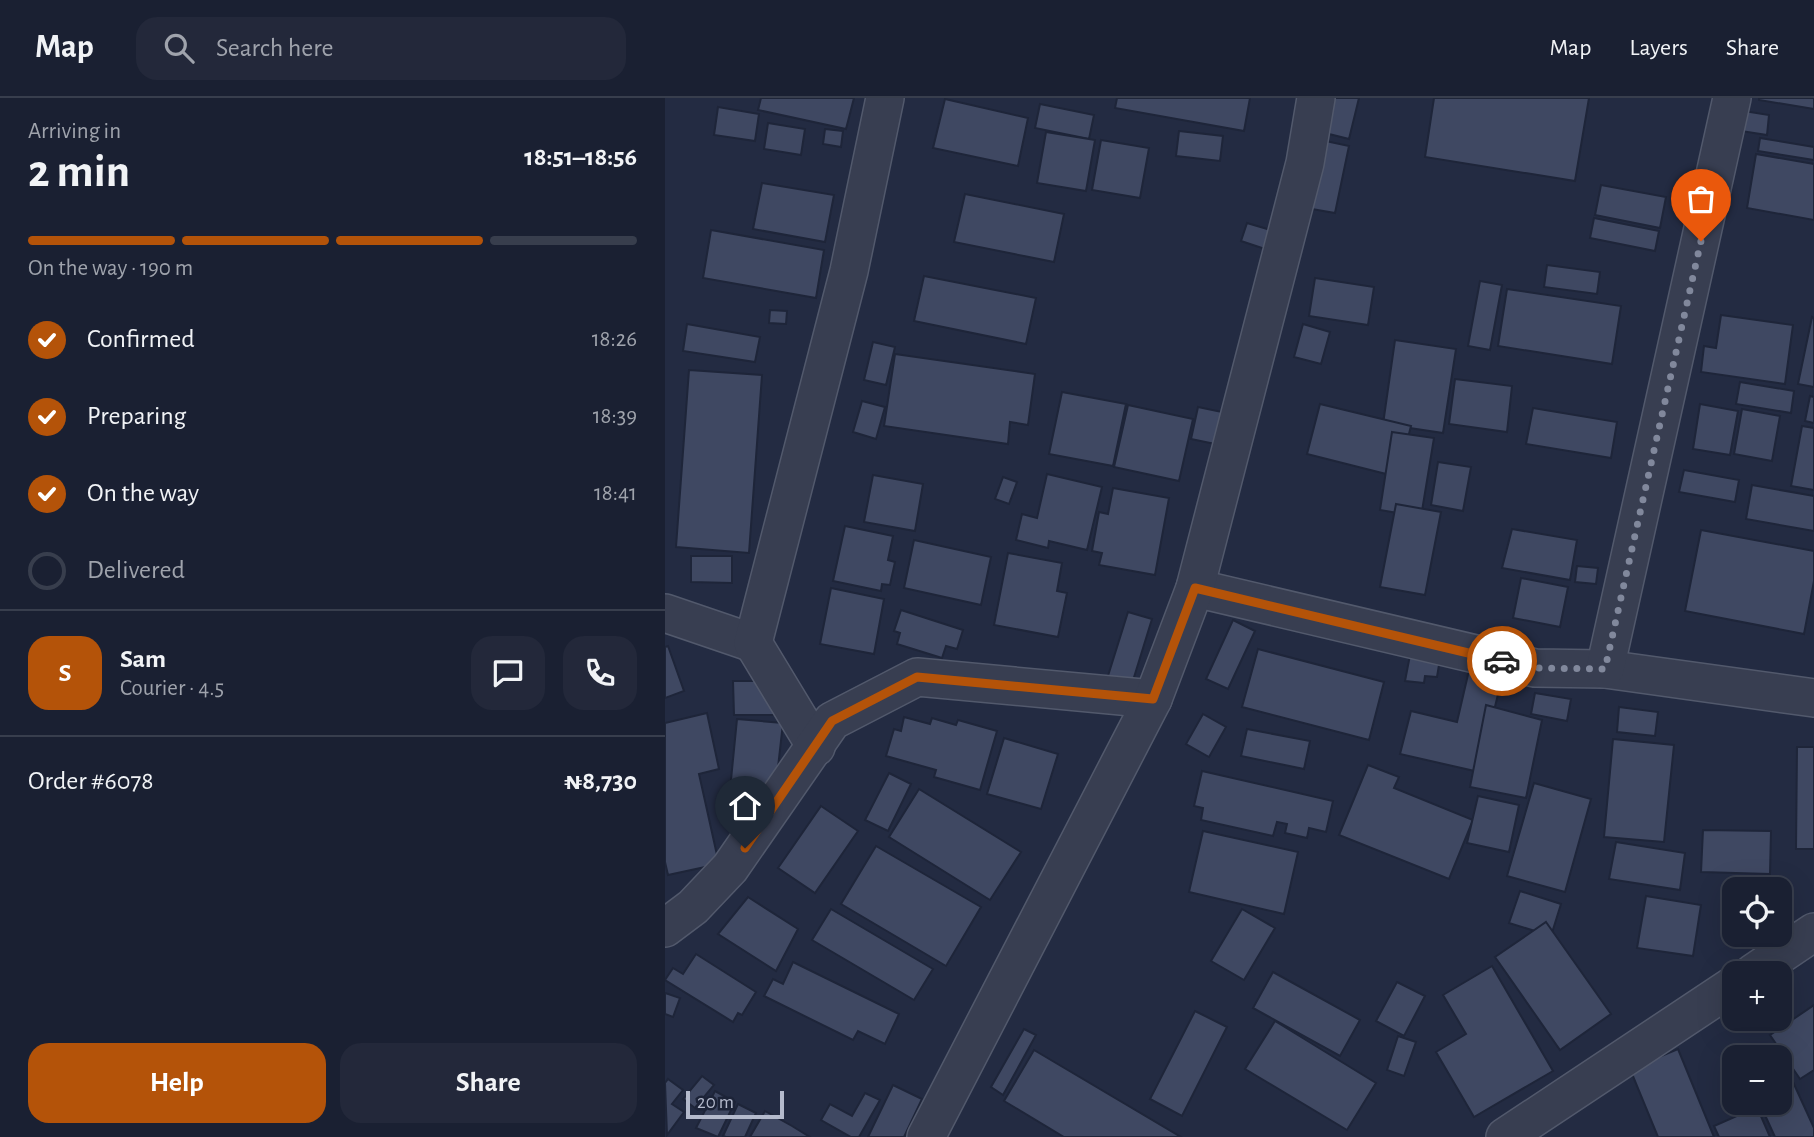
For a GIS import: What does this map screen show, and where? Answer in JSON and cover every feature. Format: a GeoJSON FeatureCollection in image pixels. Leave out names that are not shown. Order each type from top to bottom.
{"type":"FeatureCollection","features":[{"type":"Feature","properties":{"kind":"street"},"geometry":{"type":"LineString","coordinates":[[753,643],[849,271],[885,98]]}},
{"type":"Feature","properties":{"kind":"street"},"geometry":{"type":"LineString","coordinates":[[926,1137],[1153,699],[1195,588],[1305,163],[1316,98]]}},
{"type":"Feature","properties":{"kind":"street"},"geometry":{"type":"LineString","coordinates":[[1605,669],[1732,98]]}},
{"type":"Feature","properties":{"kind":"street"},"geometry":{"type":"LineString","coordinates":[[1195,588],[1535,668],[1605,669],[1814,698]]}},
{"type":"Feature","properties":{"kind":"street"},"geometry":{"type":"LineString","coordinates":[[665,613],[753,643],[815,747]]}},
{"type":"Feature","properties":{"kind":"street"},"geometry":{"type":"LineString","coordinates":[[665,928],[693,907],[730,868],[832,721],[917,677],[1153,699]]}},
{"type":"Feature","properties":{"kind":"street"},"geometry":{"type":"LineString","coordinates":[[1771,961],[1814,932]]}},
{"type":"Feature","properties":{"kind":"street"},"geometry":{"type":"LineString","coordinates":[[1505,1137],[1722,993]]}},
{"type":"Feature","properties":{"kind":"building"},"geometry":{"type":"Polygon","coordinates":[[[761,98],[854,98],[846,129],[758,110],[761,98]]]}},
{"type":"Feature","properties":{"kind":"building"},"geometry":{"type":"Polygon","coordinates":[[[1117,98],[1250,98],[1244,131],[1115,108],[1117,98]]]}},
{"type":"Feature","properties":{"kind":"building"},"geometry":{"type":"Polygon","coordinates":[[[1330,98],[1359,98],[1349,139],[1321,132],[1330,98]]]}},
{"type":"Feature","properties":{"kind":"building"},"geometry":{"type":"Polygon","coordinates":[[[1434,98],[1589,98],[1575,181],[1425,157],[1434,98]]]}},
{"type":"Feature","properties":{"kind":"building"},"geometry":{"type":"Polygon","coordinates":[[[1814,98],[1814,109],[1759,100],[1814,98]]]}},
{"type":"Feature","properties":{"kind":"building"},"geometry":{"type":"Polygon","coordinates":[[[945,99],[1028,118],[1018,166],[933,148],[945,99]]]}},
{"type":"Feature","properties":{"kind":"building"},"geometry":{"type":"Polygon","coordinates":[[[1040,104],[1094,115],[1089,139],[1035,128],[1040,104]]]}},
{"type":"Feature","properties":{"kind":"building"},"geometry":{"type":"Polygon","coordinates":[[[718,107],[759,114],[755,141],[714,135],[718,107]]]}},
{"type":"Feature","properties":{"kind":"building"},"geometry":{"type":"Polygon","coordinates":[[[1744,111],[1769,115],[1767,135],[1741,131],[1744,111]]]}},
{"type":"Feature","properties":{"kind":"building"},"geometry":{"type":"Polygon","coordinates":[[[768,123],[805,129],[801,155],[764,149],[768,123]]]}},
{"type":"Feature","properties":{"kind":"building"},"geometry":{"type":"Polygon","coordinates":[[[825,129],[843,131],[841,147],[823,144],[825,129]]]}},
{"type":"Feature","properties":{"kind":"building"},"geometry":{"type":"Polygon","coordinates":[[[1179,131],[1223,136],[1220,161],[1176,156],[1179,131]]]}},
{"type":"Feature","properties":{"kind":"building"},"geometry":{"type":"Polygon","coordinates":[[[1046,132],[1095,140],[1086,191],[1037,183],[1046,132]]]}},
{"type":"Feature","properties":{"kind":"building"},"geometry":{"type":"Polygon","coordinates":[[[1760,138],[1814,147],[1814,160],[1758,151],[1760,138]]]}},
{"type":"Feature","properties":{"kind":"building"},"geometry":{"type":"Polygon","coordinates":[[[1101,140],[1149,148],[1140,198],[1092,190],[1101,140]]]}},
{"type":"Feature","properties":{"kind":"building"},"geometry":{"type":"Polygon","coordinates":[[[1321,140],[1349,146],[1335,213],[1306,208],[1321,140]]]}},
{"type":"Feature","properties":{"kind":"building"},"geometry":{"type":"Polygon","coordinates":[[[1756,154],[1814,164],[1814,220],[1747,208],[1756,154]]]}},
{"type":"Feature","properties":{"kind":"building"},"geometry":{"type":"Polygon","coordinates":[[[762,183],[834,195],[825,242],[753,229],[762,183]]]}},
{"type":"Feature","properties":{"kind":"building"},"geometry":{"type":"Polygon","coordinates":[[[1601,185],[1666,197],[1660,228],[1595,215],[1601,185]]]}},
{"type":"Feature","properties":{"kind":"building"},"geometry":{"type":"Polygon","coordinates":[[[965,194],[1064,214],[1054,262],[954,242],[965,194]]]}},
{"type":"Feature","properties":{"kind":"building"},"geometry":{"type":"Polygon","coordinates":[[[1594,218],[1659,231],[1655,251],[1590,238],[1594,218]]]}},
{"type":"Feature","properties":{"kind":"building"},"geometry":{"type":"Polygon","coordinates":[[[1247,223],[1274,231],[1268,250],[1241,241],[1247,223]]]}},
{"type":"Feature","properties":{"kind":"building"},"geometry":{"type":"Polygon","coordinates":[[[711,230],[824,250],[816,298],[703,278],[711,230]]]}},
{"type":"Feature","properties":{"kind":"building"},"geometry":{"type":"Polygon","coordinates":[[[1547,265],[1600,272],[1597,294],[1544,287],[1547,265]]]}},
{"type":"Feature","properties":{"kind":"building"},"geometry":{"type":"Polygon","coordinates":[[[924,276],[1036,298],[1026,344],[914,321],[924,276]]]}},
{"type":"Feature","properties":{"kind":"building"},"geometry":{"type":"Polygon","coordinates":[[[1315,278],[1374,287],[1368,325],[1309,316],[1315,278]]]}},
{"type":"Feature","properties":{"kind":"building"},"geometry":{"type":"Polygon","coordinates":[[[1480,281],[1502,285],[1490,350],[1468,346],[1480,281]]]}},
{"type":"Feature","properties":{"kind":"building"},"geometry":{"type":"Polygon","coordinates":[[[1507,289],[1621,306],[1612,364],[1498,346],[1507,289]]]}},
{"type":"Feature","properties":{"kind":"building"},"geometry":{"type":"Polygon","coordinates":[[[770,310],[787,311],[786,324],[769,323],[770,310]]]}},
{"type":"Feature","properties":{"kind":"building"},"geometry":{"type":"Polygon","coordinates":[[[1721,315],[1793,325],[1785,384],[1701,372],[1704,346],[1716,348],[1721,315]]]}},
{"type":"Feature","properties":{"kind":"building"},"geometry":{"type":"Polygon","coordinates":[[[1812,317],[1814,318],[1814,387],[1798,384],[1812,317]]]}},
{"type":"Feature","properties":{"kind":"building"},"geometry":{"type":"Polygon","coordinates":[[[687,324],[760,337],[755,362],[683,351],[687,324]]]}},
{"type":"Feature","properties":{"kind":"building"},"geometry":{"type":"Polygon","coordinates":[[[1303,324],[1330,332],[1321,364],[1294,357],[1303,324]]]}},
{"type":"Feature","properties":{"kind":"building"},"geometry":{"type":"Polygon","coordinates":[[[1395,340],[1456,349],[1443,433],[1383,424],[1395,340]]]}},
{"type":"Feature","properties":{"kind":"building"},"geometry":{"type":"Polygon","coordinates":[[[873,342],[895,347],[886,385],[864,380],[873,342]]]}},
{"type":"Feature","properties":{"kind":"building"},"geometry":{"type":"Polygon","coordinates":[[[895,354],[1035,374],[1028,425],[1010,422],[1008,444],[884,426],[895,354]]]}},
{"type":"Feature","properties":{"kind":"building"},"geometry":{"type":"Polygon","coordinates":[[[689,370],[762,375],[749,553],[676,547],[689,370]]]}},
{"type":"Feature","properties":{"kind":"building"},"geometry":{"type":"Polygon","coordinates":[[[1455,379],[1512,386],[1507,432],[1449,424],[1455,379]]]}},
{"type":"Feature","properties":{"kind":"building"},"geometry":{"type":"Polygon","coordinates":[[[1740,382],[1794,391],[1791,413],[1736,404],[1740,382]]]}},
{"type":"Feature","properties":{"kind":"building"},"geometry":{"type":"Polygon","coordinates":[[[1062,392],[1126,404],[1113,466],[1049,454],[1062,392]]]}},
{"type":"Feature","properties":{"kind":"building"},"geometry":{"type":"Polygon","coordinates":[[[1810,396],[1814,397],[1814,423],[1805,421],[1810,396]]]}},
{"type":"Feature","properties":{"kind":"building"},"geometry":{"type":"Polygon","coordinates":[[[862,401],[885,407],[876,439],[853,432],[862,401]]]}},
{"type":"Feature","properties":{"kind":"building"},"geometry":{"type":"Polygon","coordinates":[[[1320,404],[1411,426],[1398,477],[1307,454],[1320,404]]]}},
{"type":"Feature","properties":{"kind":"building"},"geometry":{"type":"Polygon","coordinates":[[[1700,404],[1738,411],[1730,455],[1693,449],[1700,404]]]}},
{"type":"Feature","properties":{"kind":"building"},"geometry":{"type":"Polygon","coordinates":[[[1128,405],[1193,419],[1179,481],[1114,467],[1128,405]]]}},
{"type":"Feature","properties":{"kind":"building"},"geometry":{"type":"Polygon","coordinates":[[[1198,407],[1222,412],[1215,444],[1191,439],[1198,407]]]}},
{"type":"Feature","properties":{"kind":"building"},"geometry":{"type":"Polygon","coordinates":[[[1533,408],[1617,422],[1611,458],[1526,444],[1533,408]]]}},
{"type":"Feature","properties":{"kind":"building"},"geometry":{"type":"Polygon","coordinates":[[[1742,409],[1780,416],[1772,461],[1734,454],[1742,409]]]}},
{"type":"Feature","properties":{"kind":"building"},"geometry":{"type":"Polygon","coordinates":[[[1802,426],[1814,428],[1814,490],[1791,486],[1802,426]]]}},
{"type":"Feature","properties":{"kind":"building"},"geometry":{"type":"Polygon","coordinates":[[[1392,432],[1434,438],[1421,517],[1380,510],[1392,432]]]}},
{"type":"Feature","properties":{"kind":"building"},"geometry":{"type":"Polygon","coordinates":[[[1438,462],[1471,467],[1463,511],[1431,505],[1438,462]]]}},
{"type":"Feature","properties":{"kind":"building"},"geometry":{"type":"Polygon","coordinates":[[[1684,470],[1739,480],[1735,502],[1679,492],[1684,470]]]}},
{"type":"Feature","properties":{"kind":"building"},"geometry":{"type":"Polygon","coordinates":[[[1047,474],[1102,487],[1087,550],[1049,541],[1048,548],[1016,540],[1022,514],[1037,518],[1047,474]]]}},
{"type":"Feature","properties":{"kind":"building"},"geometry":{"type":"Polygon","coordinates":[[[873,475],[923,484],[915,531],[864,522],[873,475]]]}},
{"type":"Feature","properties":{"kind":"building"},"geometry":{"type":"Polygon","coordinates":[[[1003,477],[1017,482],[1009,504],[995,499],[1003,477]]]}},
{"type":"Feature","properties":{"kind":"building"},"geometry":{"type":"Polygon","coordinates":[[[1752,485],[1814,496],[1814,531],[1746,519],[1752,485]]]}},
{"type":"Feature","properties":{"kind":"building"},"geometry":{"type":"Polygon","coordinates":[[[1113,488],[1169,498],[1155,575],[1099,565],[1102,553],[1092,551],[1099,512],[1108,514],[1113,488]]]}},
{"type":"Feature","properties":{"kind":"building"},"geometry":{"type":"Polygon","coordinates":[[[1396,504],[1441,512],[1425,595],[1380,587],[1396,504]]]}},
{"type":"Feature","properties":{"kind":"building"},"geometry":{"type":"Polygon","coordinates":[[[845,526],[893,536],[888,560],[895,562],[890,585],[882,584],[881,591],[833,581],[845,526]]]}},
{"type":"Feature","properties":{"kind":"building"},"geometry":{"type":"Polygon","coordinates":[[[1512,529],[1577,540],[1570,580],[1502,568],[1512,529]]]}},
{"type":"Feature","properties":{"kind":"building"},"geometry":{"type":"Polygon","coordinates":[[[1701,530],[1814,551],[1814,581],[1804,634],[1685,611],[1701,530]]]}},
{"type":"Feature","properties":{"kind":"building"},"geometry":{"type":"Polygon","coordinates":[[[914,540],[991,557],[981,605],[904,588],[914,540]]]}},
{"type":"Feature","properties":{"kind":"building"},"geometry":{"type":"Polygon","coordinates":[[[1008,553],[1062,563],[1057,591],[1067,593],[1058,637],[994,625],[1008,553]]]}},
{"type":"Feature","properties":{"kind":"building"},"geometry":{"type":"Polygon","coordinates":[[[691,556],[732,556],[732,583],[691,582],[691,556]]]}},
{"type":"Feature","properties":{"kind":"building"},"geometry":{"type":"Polygon","coordinates":[[[1577,566],[1598,568],[1596,584],[1575,582],[1577,566]]]}},
{"type":"Feature","properties":{"kind":"building"},"geometry":{"type":"Polygon","coordinates":[[[1521,578],[1568,587],[1560,627],[1513,618],[1521,578]]]}},
{"type":"Feature","properties":{"kind":"building"},"geometry":{"type":"Polygon","coordinates":[[[831,588],[884,599],[874,654],[820,644],[831,588]]]}},
{"type":"Feature","properties":{"kind":"building"},"geometry":{"type":"Polygon","coordinates":[[[901,610],[963,630],[957,649],[946,646],[942,658],[897,644],[900,633],[894,631],[901,610]]]}},
{"type":"Feature","properties":{"kind":"building"},"geometry":{"type":"Polygon","coordinates":[[[1128,612],[1152,619],[1131,687],[1107,679],[1128,612]]]}},
{"type":"Feature","properties":{"kind":"building"},"geometry":{"type":"Polygon","coordinates":[[[1233,620],[1255,631],[1228,689],[1206,679],[1233,620]]]}},
{"type":"Feature","properties":{"kind":"building"},"geometry":{"type":"Polygon","coordinates":[[[668,646],[684,691],[665,698],[665,647],[668,646]]]}},
{"type":"Feature","properties":{"kind":"building"},"geometry":{"type":"Polygon","coordinates":[[[1258,649],[1384,682],[1369,740],[1242,707],[1258,649]]]}},
{"type":"Feature","properties":{"kind":"building"},"geometry":{"type":"Polygon","coordinates":[[[1410,655],[1440,659],[1437,677],[1425,676],[1424,683],[1405,681],[1410,655]]]}},
{"type":"Feature","properties":{"kind":"building"},"geometry":{"type":"Polygon","coordinates":[[[1470,666],[1503,674],[1479,772],[1400,754],[1411,711],[1457,722],[1470,666]]]}},
{"type":"Feature","properties":{"kind":"building"},"geometry":{"type":"Polygon","coordinates":[[[733,681],[774,681],[777,715],[734,715],[733,681]]]}},
{"type":"Feature","properties":{"kind":"building"},"geometry":{"type":"Polygon","coordinates":[[[1535,693],[1571,699],[1567,721],[1531,714],[1535,693]]]}},
{"type":"Feature","properties":{"kind":"building"},"geometry":{"type":"Polygon","coordinates":[[[1486,705],[1542,720],[1526,798],[1470,787],[1486,705]]]}},
{"type":"Feature","properties":{"kind":"building"},"geometry":{"type":"Polygon","coordinates":[[[1619,707],[1658,712],[1655,736],[1617,732],[1619,707]]]}},
{"type":"Feature","properties":{"kind":"building"},"geometry":{"type":"Polygon","coordinates":[[[707,713],[719,769],[699,774],[719,864],[668,875],[665,862],[665,723],[707,713]]]}},
{"type":"Feature","properties":{"kind":"building"},"geometry":{"type":"Polygon","coordinates":[[[1203,714],[1226,727],[1209,757],[1186,744],[1203,714]]]}},
{"type":"Feature","properties":{"kind":"building"},"geometry":{"type":"Polygon","coordinates":[[[904,717],[930,724],[932,718],[956,725],[958,720],[997,731],[980,790],[934,777],[936,770],[886,756],[894,729],[901,731],[904,717]]]}},
{"type":"Feature","properties":{"kind":"building"},"geometry":{"type":"Polygon","coordinates":[[[737,719],[783,723],[775,794],[730,790],[737,719]]]}},
{"type":"Feature","properties":{"kind":"building"},"geometry":{"type":"Polygon","coordinates":[[[1247,729],[1310,741],[1304,769],[1241,756],[1247,729]]]}},
{"type":"Feature","properties":{"kind":"building"},"geometry":{"type":"Polygon","coordinates":[[[1004,738],[1058,754],[1041,809],[987,794],[1004,738]]]}},
{"type":"Feature","properties":{"kind":"building"},"geometry":{"type":"Polygon","coordinates":[[[1613,739],[1674,745],[1664,842],[1604,837],[1613,739]]]}},
{"type":"Feature","properties":{"kind":"building"},"geometry":{"type":"Polygon","coordinates":[[[1797,747],[1814,747],[1814,849],[1796,849],[1797,747]]]}},
{"type":"Feature","properties":{"kind":"building"},"geometry":{"type":"Polygon","coordinates":[[[1368,765],[1399,777],[1394,788],[1473,820],[1449,879],[1339,835],[1368,765]]]}},
{"type":"Feature","properties":{"kind":"building"},"geometry":{"type":"Polygon","coordinates":[[[1202,771],[1333,801],[1326,832],[1309,828],[1307,838],[1285,833],[1287,824],[1277,822],[1273,836],[1201,820],[1203,808],[1194,806],[1202,771]]]}},
{"type":"Feature","properties":{"kind":"building"},"geometry":{"type":"Polygon","coordinates":[[[889,773],[911,784],[888,831],[865,820],[889,773]]]}},
{"type":"Feature","properties":{"kind":"building"},"geometry":{"type":"Polygon","coordinates":[[[1534,783],[1591,799],[1565,892],[1507,876],[1534,783]]]}},
{"type":"Feature","properties":{"kind":"building"},"geometry":{"type":"Polygon","coordinates":[[[919,789],[1021,852],[990,900],[889,837],[919,789]]]}},
{"type":"Feature","properties":{"kind":"building"},"geometry":{"type":"Polygon","coordinates":[[[1478,796],[1519,805],[1509,852],[1467,843],[1478,796]]]}},
{"type":"Feature","properties":{"kind":"building"},"geometry":{"type":"Polygon","coordinates":[[[821,806],[858,831],[815,893],[778,868],[821,806]]]}},
{"type":"Feature","properties":{"kind":"building"},"geometry":{"type":"Polygon","coordinates":[[[1703,830],[1771,831],[1770,874],[1701,872],[1703,830]]]}},
{"type":"Feature","properties":{"kind":"building"},"geometry":{"type":"Polygon","coordinates":[[[1203,831],[1298,852],[1284,914],[1189,892],[1203,831]]]}},
{"type":"Feature","properties":{"kind":"building"},"geometry":{"type":"Polygon","coordinates":[[[1616,842],[1685,853],[1680,890],[1609,879],[1616,842]]]}},
{"type":"Feature","properties":{"kind":"building"},"geometry":{"type":"Polygon","coordinates":[[[876,846],[981,907],[946,966],[841,904],[876,846]]]}},
{"type":"Feature","properties":{"kind":"building"},"geometry":{"type":"Polygon","coordinates":[[[1520,891],[1561,904],[1551,936],[1509,923],[1520,891]]]}},
{"type":"Feature","properties":{"kind":"building"},"geometry":{"type":"Polygon","coordinates":[[[1646,896],[1701,905],[1693,956],[1637,948],[1646,896]]]}},
{"type":"Feature","properties":{"kind":"building"},"geometry":{"type":"Polygon","coordinates":[[[748,897],[798,929],[776,971],[718,934],[748,897]]]}},
{"type":"Feature","properties":{"kind":"building"},"geometry":{"type":"Polygon","coordinates":[[[831,909],[933,969],[914,1000],[812,940],[831,909]]]}},
{"type":"Feature","properties":{"kind":"building"},"geometry":{"type":"Polygon","coordinates":[[[1242,909],[1275,928],[1244,980],[1211,961],[1242,909]]]}},
{"type":"Feature","properties":{"kind":"building"},"geometry":{"type":"Polygon","coordinates":[[[1546,922],[1611,1014],[1560,1050],[1495,957],[1546,922]]]}},
{"type":"Feature","properties":{"kind":"building"},"geometry":{"type":"Polygon","coordinates":[[[696,954],[756,992],[742,1015],[738,1013],[733,1022],[665,980],[673,968],[683,974],[696,954]]]}},
{"type":"Feature","properties":{"kind":"building"},"geometry":{"type":"Polygon","coordinates":[[[793,962],[899,1014],[885,1044],[858,1031],[853,1040],[764,996],[773,979],[783,984],[793,962]]]}},
{"type":"Feature","properties":{"kind":"building"},"geometry":{"type":"Polygon","coordinates":[[[1492,966],[1553,1071],[1474,1117],[1436,1052],[1466,1034],[1443,995],[1492,966]]]}},
{"type":"Feature","properties":{"kind":"building"},"geometry":{"type":"Polygon","coordinates":[[[1273,972],[1360,1020],[1340,1056],[1253,1008],[1273,972]]]}},
{"type":"Feature","properties":{"kind":"building"},"geometry":{"type":"Polygon","coordinates":[[[1397,982],[1425,996],[1404,1036],[1376,1021],[1397,982]]]}},
{"type":"Feature","properties":{"kind":"building"},"geometry":{"type":"Polygon","coordinates":[[[665,993],[680,998],[673,1017],[665,1014],[665,993]]]}},
{"type":"Feature","properties":{"kind":"building"},"geometry":{"type":"Polygon","coordinates":[[[1814,1005],[1814,1070],[1800,1079],[1792,1067],[1792,1045],[1777,1045],[1770,1035],[1776,1031],[1792,1031],[1792,1020],[1814,1005]]]}},
{"type":"Feature","properties":{"kind":"building"},"geometry":{"type":"Polygon","coordinates":[[[1195,1011],[1227,1027],[1182,1116],[1150,1099],[1195,1011]]]}},
{"type":"Feature","properties":{"kind":"building"},"geometry":{"type":"Polygon","coordinates":[[[1275,1021],[1376,1083],[1347,1130],[1245,1069],[1275,1021]]]}},
{"type":"Feature","properties":{"kind":"building"},"geometry":{"type":"Polygon","coordinates":[[[1024,1029],[1036,1035],[1003,1095],[991,1087],[1024,1029]]]}},
{"type":"Feature","properties":{"kind":"building"},"geometry":{"type":"Polygon","coordinates":[[[1398,1036],[1416,1042],[1404,1076],[1387,1070],[1398,1036]]]}},
{"type":"Feature","properties":{"kind":"building"},"geometry":{"type":"Polygon","coordinates":[[[1678,1049],[1714,1137],[1658,1137],[1630,1069],[1678,1049]]]}},
{"type":"Feature","properties":{"kind":"building"},"geometry":{"type":"Polygon","coordinates":[[[1034,1050],[1181,1137],[1064,1137],[1004,1101],[1034,1050]]]}},
{"type":"Feature","properties":{"kind":"building"},"geometry":{"type":"Polygon","coordinates":[[[702,1076],[714,1085],[695,1108],[683,1099],[702,1076]]]}},
{"type":"Feature","properties":{"kind":"building"},"geometry":{"type":"Polygon","coordinates":[[[668,1079],[683,1090],[672,1104],[684,1112],[667,1135],[665,1083],[668,1079]]]}},
{"type":"Feature","properties":{"kind":"building"},"geometry":{"type":"Polygon","coordinates":[[[1792,1082],[1814,1128],[1814,1137],[1775,1137],[1765,1115],[1792,1115],[1792,1082]]]}},
{"type":"Feature","properties":{"kind":"building"},"geometry":{"type":"Polygon","coordinates":[[[893,1085],[922,1099],[904,1137],[868,1137],[893,1085]]]}},
{"type":"Feature","properties":{"kind":"building"},"geometry":{"type":"Polygon","coordinates":[[[715,1091],[735,1102],[718,1137],[696,1128],[715,1091]]]}},
{"type":"Feature","properties":{"kind":"building"},"geometry":{"type":"Polygon","coordinates":[[[865,1093],[880,1100],[859,1137],[851,1137],[821,1120],[830,1104],[852,1116],[865,1093]]]}},
{"type":"Feature","properties":{"kind":"building"},"geometry":{"type":"Polygon","coordinates":[[[738,1104],[756,1113],[745,1137],[723,1136],[738,1104]]]}},
{"type":"Feature","properties":{"kind":"building"},"geometry":{"type":"Polygon","coordinates":[[[765,1111],[792,1126],[810,1137],[750,1137],[765,1111]]]}},
{"type":"Feature","properties":{"kind":"building"},"geometry":{"type":"Polygon","coordinates":[[[1739,1115],[1760,1115],[1770,1137],[1719,1137],[1714,1126],[1739,1115]]]}},
{"type":"Feature","properties":{"kind":"way so far"},"geometry":{"type":"LineString","coordinates":[[1502,661],[1535,668],[1605,669],[1701,241]]}},
{"type":"Feature","properties":{"kind":"route"},"geometry":{"type":"LineString","coordinates":[[745,848],[832,721],[917,677],[1153,699],[1195,588],[1502,661]]}}]}
